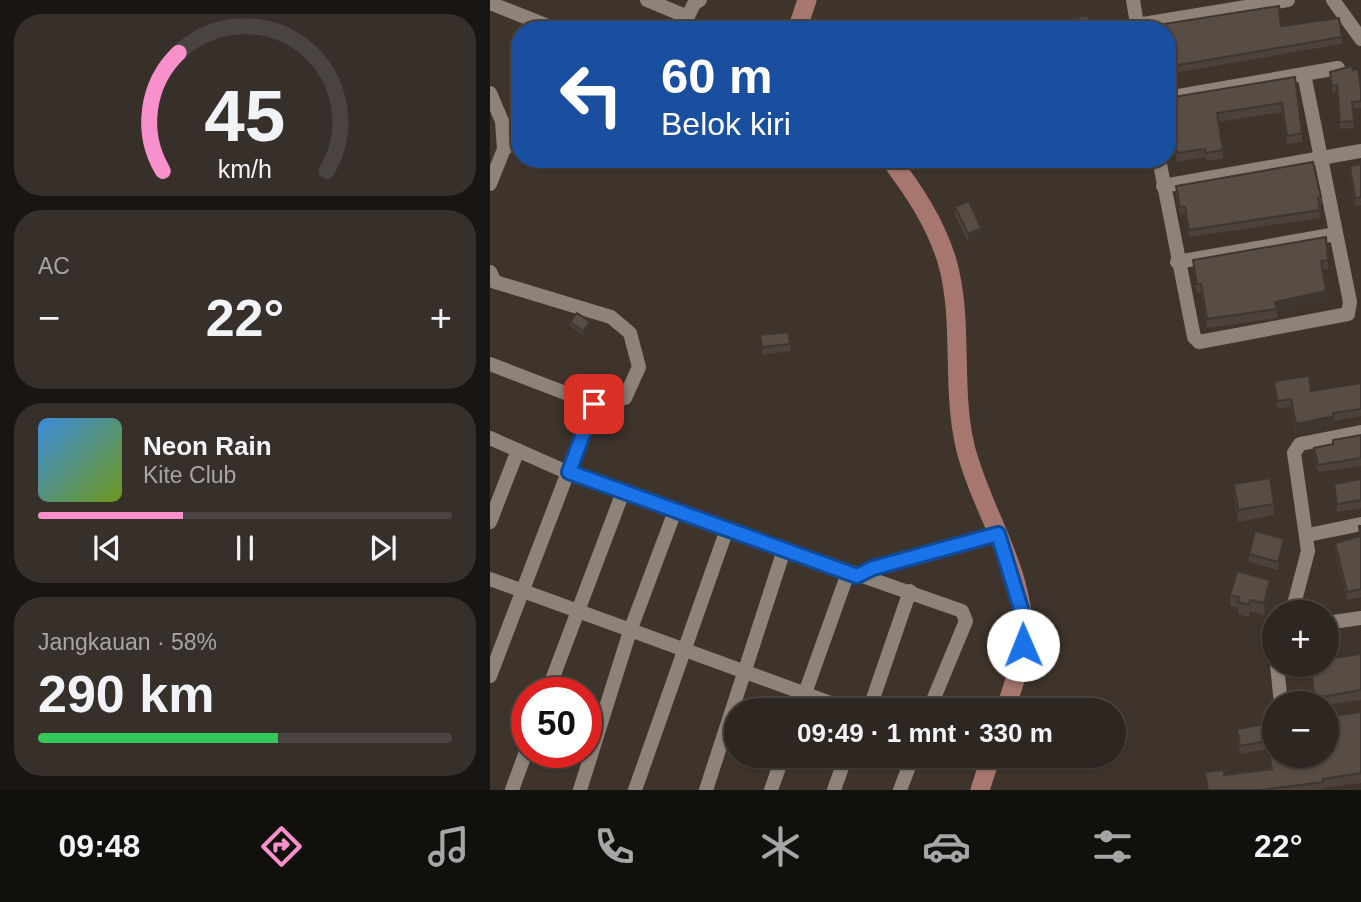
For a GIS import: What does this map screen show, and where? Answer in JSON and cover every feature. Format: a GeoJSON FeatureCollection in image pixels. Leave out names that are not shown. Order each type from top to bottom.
{"type":"FeatureCollection","features":[{"type":"Feature","properties":{"kind":"main road"},"geometry":{"type":"LineString","coordinates":[[800,21],[807,0]]}},
{"type":"Feature","properties":{"kind":"main road"},"geometry":{"type":"LineString","coordinates":[[896,168],[933,223],[947,263],[955,313],[960,421],[973,470],[998,534],[1022,612],[1023,645],[1008,698]]}},
{"type":"Feature","properties":{"kind":"main road"},"geometry":{"type":"LineString","coordinates":[[980,790],[987,768]]}},
{"type":"Feature","properties":{"kind":"street"},"geometry":{"type":"LineString","coordinates":[[647,0],[680,21]]}},
{"type":"Feature","properties":{"kind":"street"},"geometry":{"type":"LineString","coordinates":[[686,21],[694,5],[700,0]]}},
{"type":"Feature","properties":{"kind":"street"},"geometry":{"type":"LineString","coordinates":[[1133,0],[1137,21]]}},
{"type":"Feature","properties":{"kind":"street"},"geometry":{"type":"LineString","coordinates":[[1171,21],[1288,0]]}},
{"type":"Feature","properties":{"kind":"street"},"geometry":{"type":"LineString","coordinates":[[1333,0],[1361,39]]}},
{"type":"Feature","properties":{"kind":"street"},"geometry":{"type":"LineString","coordinates":[[490,3],[535,21]]}},
{"type":"Feature","properties":{"kind":"street"},"geometry":{"type":"LineString","coordinates":[[1176,96],[1338,68]]}},
{"type":"Feature","properties":{"kind":"street"},"geometry":{"type":"LineString","coordinates":[[1160,168],[1177,262],[1194,337],[1199,342],[1348,314],[1350,302],[1304,74]]}},
{"type":"Feature","properties":{"kind":"street"},"geometry":{"type":"LineString","coordinates":[[490,93],[502,121],[504,149],[490,184]]}},
{"type":"Feature","properties":{"kind":"street"},"geometry":{"type":"LineString","coordinates":[[504,149],[511,144]]}},
{"type":"Feature","properties":{"kind":"street"},"geometry":{"type":"LineString","coordinates":[[1163,186],[1361,151]]}},
{"type":"Feature","properties":{"kind":"street"},"geometry":{"type":"LineString","coordinates":[[1177,262],[1336,234]]}},
{"type":"Feature","properties":{"kind":"street"},"geometry":{"type":"LineString","coordinates":[[490,272],[495,282],[611,317],[630,332],[639,367],[625,398],[594,404],[490,364]]}},
{"type":"Feature","properties":{"kind":"street"},"geometry":{"type":"LineString","coordinates":[[490,676],[594,404]]}},
{"type":"Feature","properties":{"kind":"street"},"geometry":{"type":"LineString","coordinates":[[1295,600],[1308,551],[1308,535],[1294,453],[1300,443],[1361,432]]}},
{"type":"Feature","properties":{"kind":"street"},"geometry":{"type":"LineString","coordinates":[[490,438],[623,492],[852,575],[910,591],[958,609],[965,616],[934,698]]}},
{"type":"Feature","properties":{"kind":"street"},"geometry":{"type":"LineString","coordinates":[[490,522],[517,450]]}},
{"type":"Feature","properties":{"kind":"street"},"geometry":{"type":"LineString","coordinates":[[553,677],[623,492]]}},
{"type":"Feature","properties":{"kind":"street"},"geometry":{"type":"LineString","coordinates":[[580,790],[630,631],[675,511]]}},
{"type":"Feature","properties":{"kind":"street"},"geometry":{"type":"LineString","coordinates":[[1308,535],[1361,524]]}},
{"type":"Feature","properties":{"kind":"street"},"geometry":{"type":"LineString","coordinates":[[635,790],[727,529]]}},
{"type":"Feature","properties":{"kind":"street"},"geometry":{"type":"LineString","coordinates":[[852,575],[998,534]]}},
{"type":"Feature","properties":{"kind":"street"},"geometry":{"type":"LineString","coordinates":[[706,790],[784,550]]}},
{"type":"Feature","properties":{"kind":"street"},"geometry":{"type":"LineString","coordinates":[[804,698],[852,575]]}},
{"type":"Feature","properties":{"kind":"street"},"geometry":{"type":"LineString","coordinates":[[490,579],[816,698]]}},
{"type":"Feature","properties":{"kind":"street"},"geometry":{"type":"LineString","coordinates":[[873,698],[910,591]]}},
{"type":"Feature","properties":{"kind":"street"},"geometry":{"type":"LineString","coordinates":[[1339,621],[1361,618]]}},
{"type":"Feature","properties":{"kind":"street"},"geometry":{"type":"LineString","coordinates":[[512,790],[520,768]]}},
{"type":"Feature","properties":{"kind":"street"},"geometry":{"type":"LineString","coordinates":[[771,790],[779,768]]}},
{"type":"Feature","properties":{"kind":"street"},"geometry":{"type":"LineString","coordinates":[[834,790],[842,768]]}},
{"type":"Feature","properties":{"kind":"street"},"geometry":{"type":"LineString","coordinates":[[900,790],[908,768]]}},
{"type":"Feature","properties":{"kind":"building"},"geometry":{"type":"Polygon","coordinates":[[[1279,6],[1281,26],[1339,18],[1342,37],[1176,65],[1176,22],[1279,6]]]}},
{"type":"Feature","properties":{"kind":"building"},"geometry":{"type":"Polygon","coordinates":[[[1088,16],[1089,21],[1079,21],[1078,17],[1088,16]]]}},
{"type":"Feature","properties":{"kind":"building"},"geometry":{"type":"Polygon","coordinates":[[[1352,66],[1353,70],[1358,69],[1361,101],[1352,102],[1354,121],[1340,122],[1337,85],[1332,86],[1330,72],[1352,66]]]}},
{"type":"Feature","properties":{"kind":"building"},"geometry":{"type":"Polygon","coordinates":[[[1295,77],[1302,133],[1287,136],[1282,103],[1217,113],[1223,150],[1206,153],[1205,149],[1177,153],[1176,97],[1295,77]]]}},
{"type":"Feature","properties":{"kind":"building"},"geometry":{"type":"Polygon","coordinates":[[[1313,162],[1321,197],[1318,198],[1320,210],[1189,230],[1185,207],[1180,207],[1176,186],[1313,162]]]}},
{"type":"Feature","properties":{"kind":"building"},"geometry":{"type":"Polygon","coordinates":[[[1361,164],[1361,197],[1355,198],[1350,166],[1361,164]]]}},
{"type":"Feature","properties":{"kind":"building"},"geometry":{"type":"Polygon","coordinates":[[[969,201],[981,228],[968,234],[955,207],[969,201]]]}},
{"type":"Feature","properties":{"kind":"building"},"geometry":{"type":"Polygon","coordinates":[[[1326,237],[1328,260],[1321,261],[1326,291],[1275,302],[1277,309],[1207,319],[1201,284],[1197,284],[1193,260],[1326,237]]]}},
{"type":"Feature","properties":{"kind":"building"},"geometry":{"type":"Polygon","coordinates":[[[577,313],[590,322],[583,331],[570,322],[577,313]]]}},
{"type":"Feature","properties":{"kind":"building"},"geometry":{"type":"Polygon","coordinates":[[[788,332],[790,344],[762,347],[760,335],[788,332]]]}},
{"type":"Feature","properties":{"kind":"building"},"geometry":{"type":"Polygon","coordinates":[[[1309,376],[1311,391],[1361,383],[1361,409],[1333,413],[1334,416],[1296,424],[1291,399],[1277,401],[1274,381],[1309,376]]]}},
{"type":"Feature","properties":{"kind":"building"},"geometry":{"type":"Polygon","coordinates":[[[1361,435],[1361,458],[1318,465],[1314,448],[1333,444],[1333,440],[1361,435]]]}},
{"type":"Feature","properties":{"kind":"building"},"geometry":{"type":"Polygon","coordinates":[[[1270,478],[1274,504],[1238,510],[1234,484],[1270,478]]]}},
{"type":"Feature","properties":{"kind":"building"},"geometry":{"type":"Polygon","coordinates":[[[1361,479],[1361,500],[1337,504],[1334,484],[1361,479]]]}},
{"type":"Feature","properties":{"kind":"building"},"geometry":{"type":"Polygon","coordinates":[[[1361,526],[1361,589],[1347,592],[1335,543],[1360,536],[1361,526]]]}},
{"type":"Feature","properties":{"kind":"building"},"geometry":{"type":"Polygon","coordinates":[[[1255,531],[1284,539],[1278,562],[1249,554],[1255,531]]]}},
{"type":"Feature","properties":{"kind":"building"},"geometry":{"type":"Polygon","coordinates":[[[1237,571],[1270,580],[1262,603],[1250,600],[1249,605],[1238,602],[1239,597],[1230,595],[1237,571]]]}},
{"type":"Feature","properties":{"kind":"building"},"geometry":{"type":"Polygon","coordinates":[[[1361,654],[1361,690],[1339,694],[1339,691],[1314,691],[1312,677],[1339,677],[1339,657],[1361,654]]]}},
{"type":"Feature","properties":{"kind":"building"},"geometry":{"type":"Polygon","coordinates":[[[1361,712],[1361,773],[1323,779],[1323,782],[1261,790],[1208,790],[1205,772],[1224,770],[1224,775],[1272,768],[1339,768],[1339,715],[1361,712]]]}},
{"type":"Feature","properties":{"kind":"building"},"geometry":{"type":"Polygon","coordinates":[[[1262,725],[1262,742],[1240,746],[1237,729],[1262,725]]]}},
{"type":"Feature","properties":{"kind":"route"},"geometry":{"type":"LineString","coordinates":[[594,404],[569,472],[857,576],[873,568],[938,548],[998,534],[1022,612],[1023,645]]}}]}
